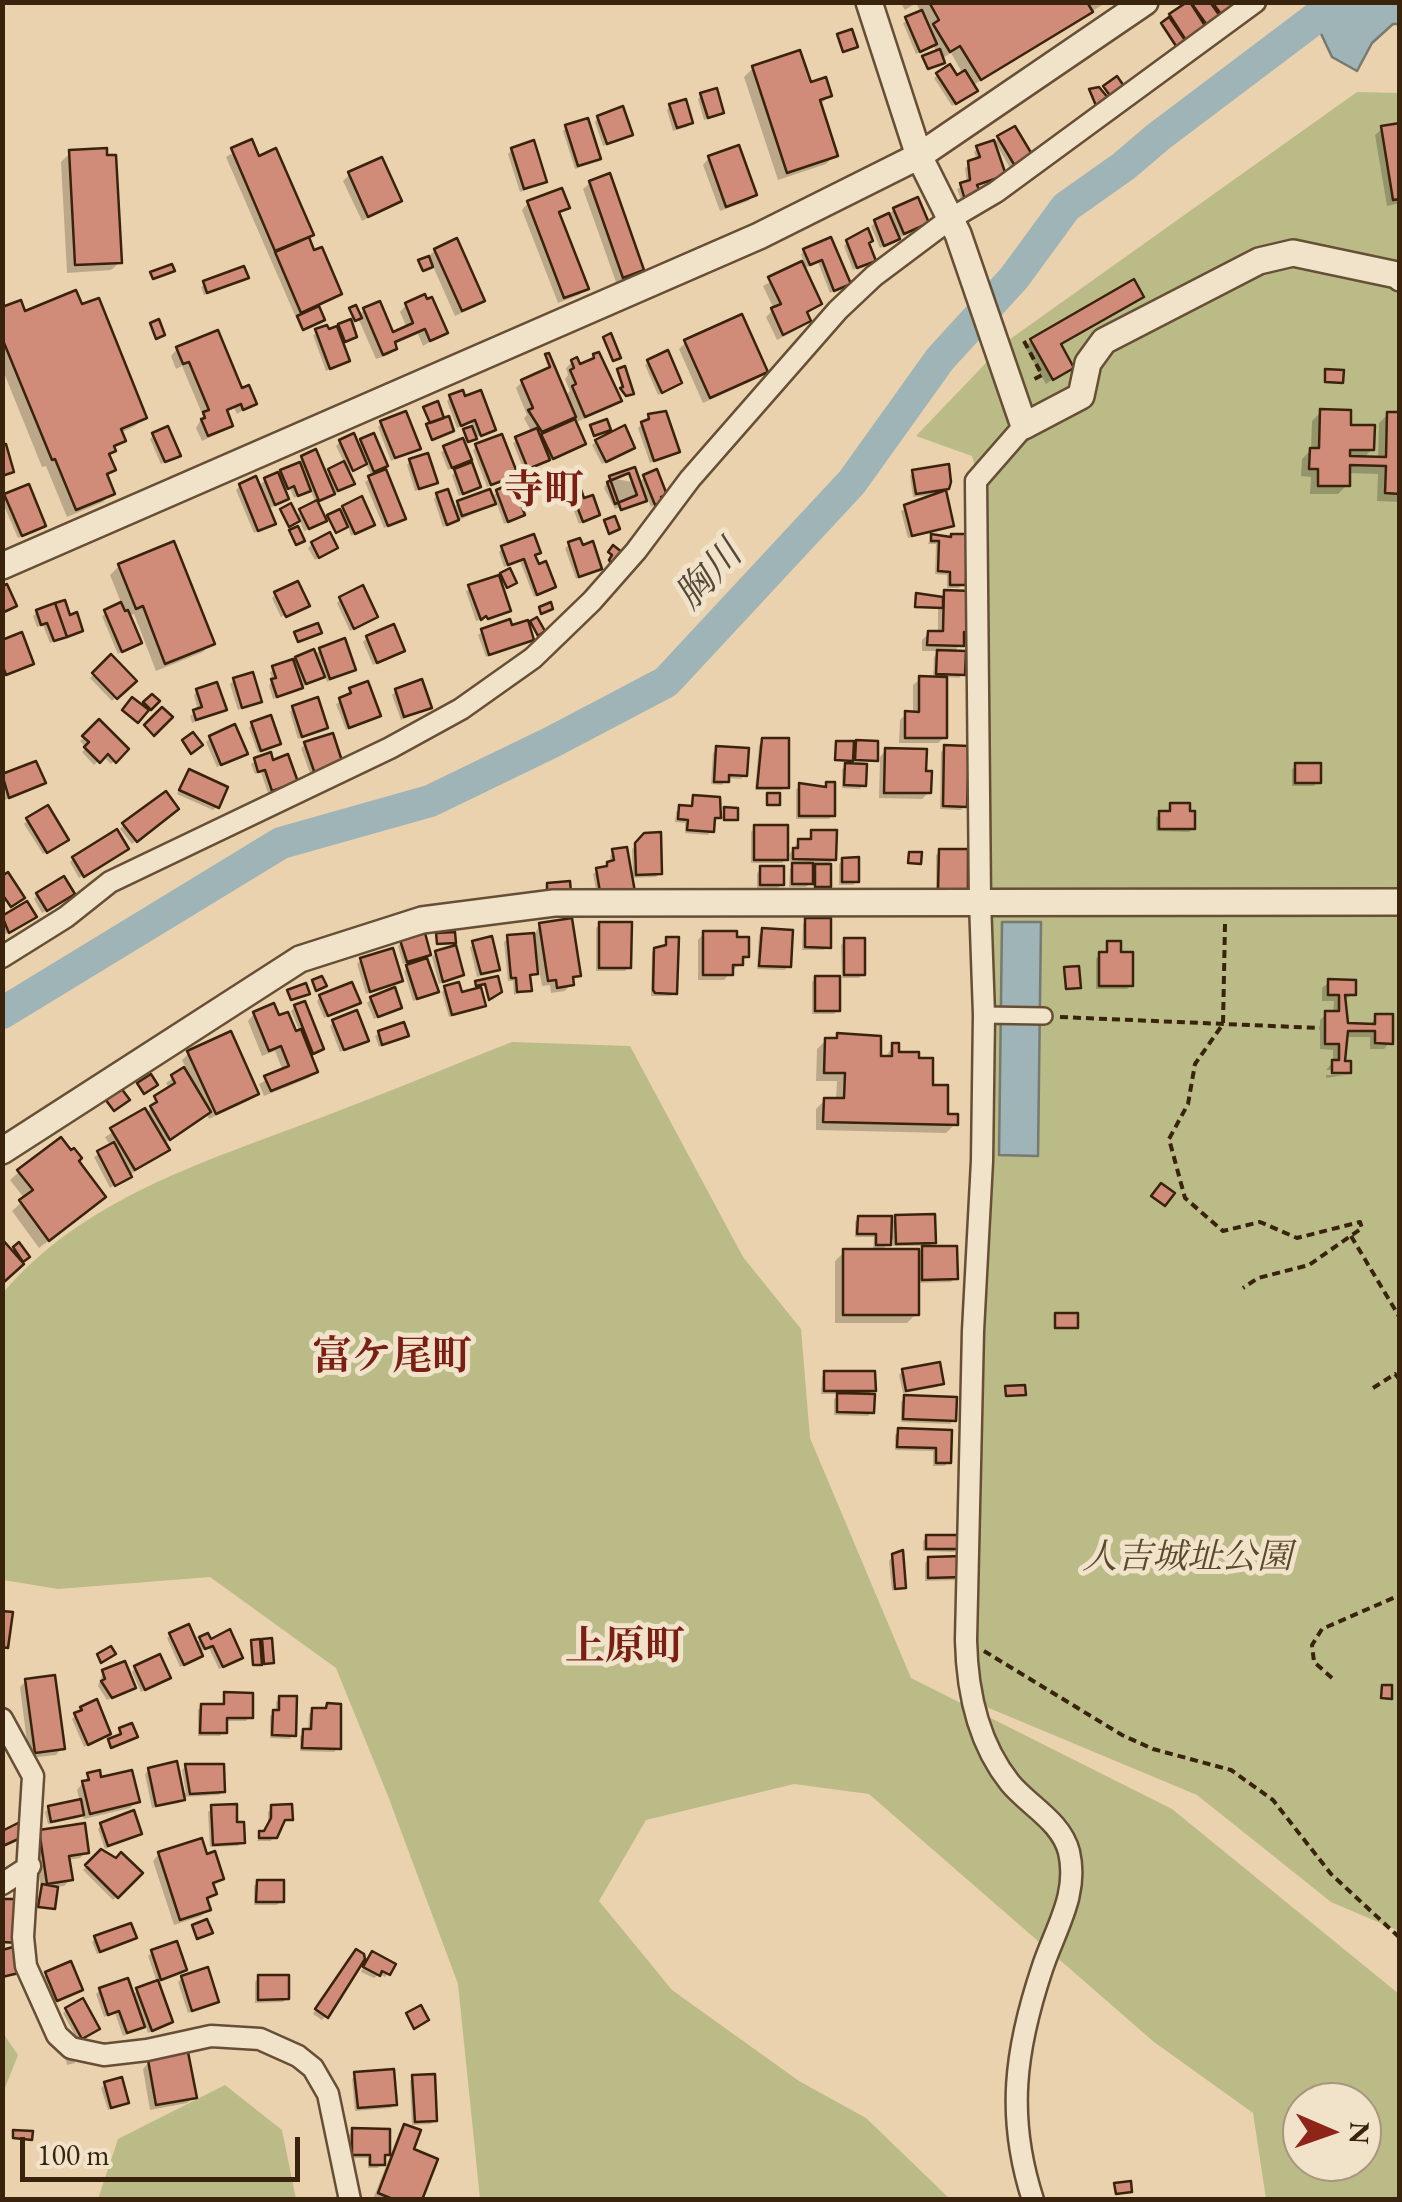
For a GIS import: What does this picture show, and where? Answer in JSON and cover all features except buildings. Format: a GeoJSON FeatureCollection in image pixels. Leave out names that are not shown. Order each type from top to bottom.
{"type":"FeatureCollection","features":[{"type":"Feature","properties":{"kind":"street"},"geometry":{"type":"LineString","coordinates":[[869,2],[919,156],[954,227],[1018,390],[1024,426]]}},
{"type":"Feature","properties":{"kind":"street"},"geometry":{"type":"LineString","coordinates":[[2,566],[759,236],[919,156],[1144,2]]}},
{"type":"Feature","properties":{"kind":"street"},"geometry":{"type":"LineString","coordinates":[[2,957],[66,917],[110,882],[390,748],[461,709],[533,658],[592,601],[690,479],[838,310],[874,276],[954,227],[1254,2]]}},
{"type":"Feature","properties":{"kind":"street"},"geometry":{"type":"LineString","coordinates":[[1034,2200],[1018,2142],[1014,2096],[1030,2008],[1069,1904],[1068,1850],[1053,1824],[1010,1784],[974,1712],[966,1675],[991,1015],[980,901],[976,481],[1024,426],[1082,396],[1088,363],[1104,341],[1259,261],[1293,253],[1397,274],[1400,278]]}},
{"type":"Feature","properties":{"kind":"street"},"geometry":{"type":"LineString","coordinates":[[2,1151],[300,959],[422,920],[554,903],[1400,902]]}},
{"type":"Feature","properties":{"kind":"street"},"geometry":{"type":"LineString","coordinates":[[991,1015],[1044,1016]]}},
{"type":"Feature","properties":{"kind":"street"},"geometry":{"type":"LineString","coordinates":[[2,1720],[33,1776],[23,1937],[26,1966],[56,2034],[71,2048],[104,2055],[211,2036],[260,2039],[298,2056],[313,2068],[328,2094],[350,2200]]}},
{"type":"Feature","properties":{"kind":"street"},"geometry":{"type":"LineString","coordinates":[[2,1884],[30,1866]]}},
{"type":"Feature","properties":{"kind":"path"},"geometry":{"type":"LineString","coordinates":[[1018,390],[1042,375],[1024,341]]}},
{"type":"Feature","properties":{"kind":"path"},"geometry":{"type":"LineString","coordinates":[[1225,930],[1223,1024],[1196,1064],[1188,1104],[1169,1139],[1185,1198],[1224,1231],[1260,1222],[1296,1238],[1360,1222],[1362,1228],[1309,1265],[1258,1278],[1243,1288]]}},
{"type":"Feature","properties":{"kind":"path"},"geometry":{"type":"LineString","coordinates":[[1044,1016],[1320,1028]]}},
{"type":"Feature","properties":{"kind":"path"},"geometry":{"type":"LineString","coordinates":[[1351,1236],[1400,1318]]}},
{"type":"Feature","properties":{"kind":"path"},"geometry":{"type":"LineString","coordinates":[[1373,1388],[1395,1374],[1400,1380]]}},
{"type":"Feature","properties":{"kind":"path"},"geometry":{"type":"LineString","coordinates":[[1332,1678],[1314,1662],[1312,1645],[1322,1629],[1400,1596]]}},
{"type":"Feature","properties":{"kind":"path"},"geometry":{"type":"LineString","coordinates":[[966,1640],[1122,1735],[1153,1749],[1231,1770],[1273,1800],[1330,1874],[1400,1938]]}},
{"type":"Feature","properties":{"kind":"green space","name":"人吉城址公園"},"geometry":{"type":"Polygon","coordinates":[[[1357,92],[1399,93],[1399,1931],[1331,1902],[1197,1795],[984,1706],[973,1633],[980,485],[972,456],[916,436],[1006,342],[1357,92]]]}},
{"type":"Feature","properties":{"kind":"green space"},"geometry":{"type":"Polygon","coordinates":[[[512,1042],[630,1046],[743,1257],[801,1329],[810,1438],[911,1678],[1172,1809],[1399,1994],[1399,2199],[1266,2199],[1253,2113],[1154,2042],[869,1794],[794,1784],[646,1820],[599,1901],[672,1990],[799,2081],[866,2118],[950,2199],[480,2199],[458,1984],[336,1668],[210,1577],[58,1589],[3,1580],[3,1293],[35,1260],[109,1207],[191,1167],[512,1042]]]}},
{"type":"Feature","properties":{"kind":"green space"},"geometry":{"type":"Polygon","coordinates":[[[3,2033],[18,2055],[3,2093],[3,2033]]]}},
{"type":"Feature","properties":{"kind":"green space"},"geometry":{"type":"Polygon","coordinates":[[[225,2085],[282,2130],[296,2199],[98,2199],[118,2139],[225,2085]]]}},
{"type":"Feature","properties":{"kind":"shaded area"},"geometry":{"type":"Polygon","coordinates":[[[1306,2],[1399,3],[1399,24],[1393,24],[1372,43],[1357,71],[1332,57],[1306,2]]]}},
{"type":"Feature","properties":{"kind":"shaded area"},"geometry":{"type":"Polygon","coordinates":[[[1002,922],[1041,922],[1038,1156],[999,1155],[1002,922]]]}},
{"type":"Feature","properties":{"kind":"waterway","name":"胸川"},"geometry":{"type":"LineString","coordinates":[[2,1013],[281,843],[430,801],[666,682],[852,482],[940,359],[1014,278],[1066,207],[1337,2]]}},
{"type":"Feature","properties":{"kind":"district","name":"寺町"},"geometry":{"type":"Point","coordinates":[544,492]}},
{"type":"Feature","properties":{"kind":"district","name":"富ケ尾町"},"geometry":{"type":"Point","coordinates":[392,1358]}},
{"type":"Feature","properties":{"kind":"district","name":"上原町"},"geometry":{"type":"Point","coordinates":[625,1648]}}]}
